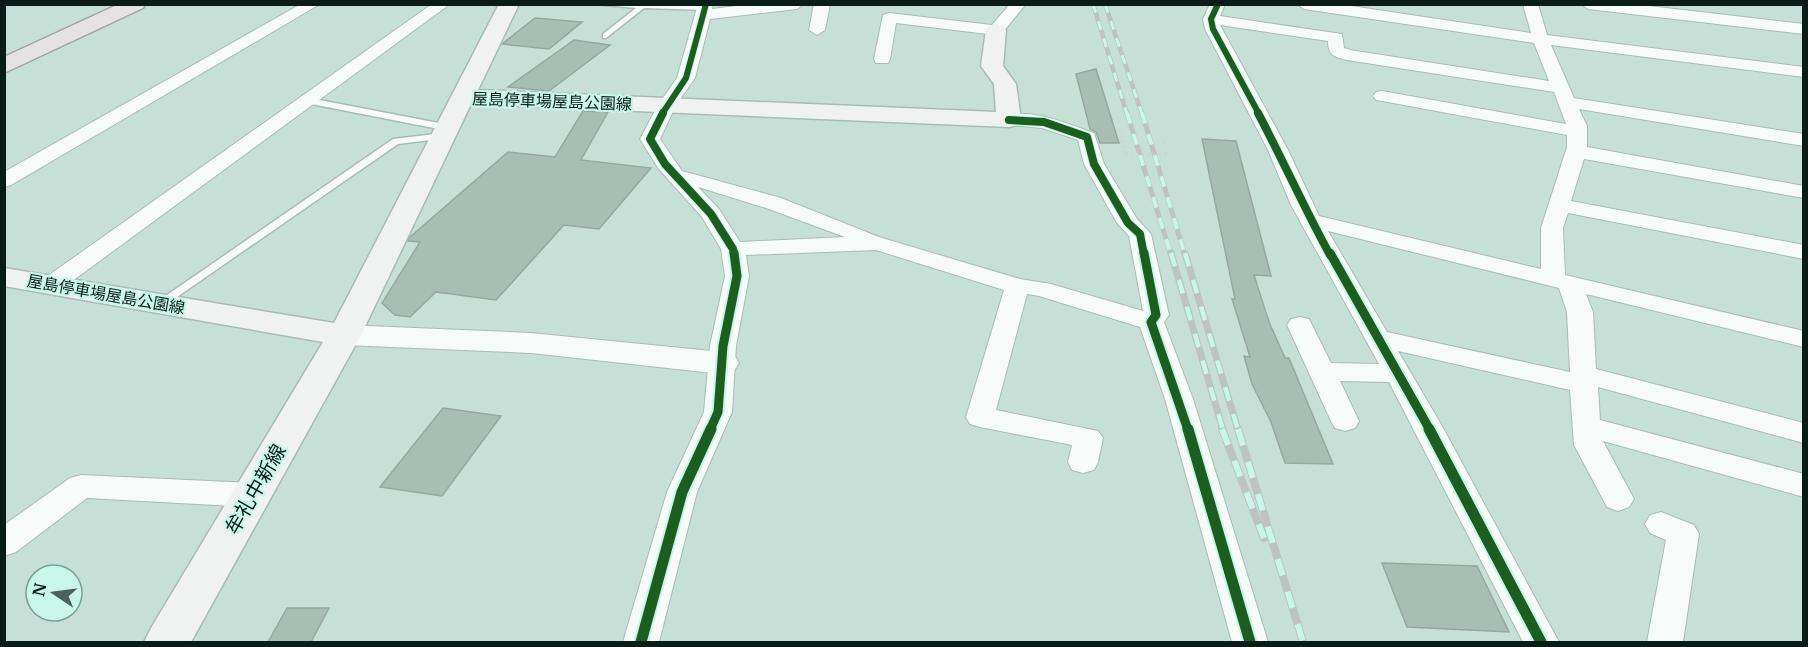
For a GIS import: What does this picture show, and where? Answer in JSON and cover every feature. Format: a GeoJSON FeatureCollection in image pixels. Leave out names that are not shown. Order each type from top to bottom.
{"type":"FeatureCollection","features":[{"type":"Feature","properties":{"kind":"highway"},"geometry":{"type":"LineString","coordinates":[[4,53],[111,4]]}},
{"type":"Feature","properties":{"kind":"highway"},"geometry":{"type":"LineString","coordinates":[[4,66],[136,4]]}},
{"type":"Feature","properties":{"kind":"main road"},"geometry":{"type":"LineString","coordinates":[[465,97],[509,4]]}},
{"type":"Feature","properties":{"kind":"main road"},"geometry":{"type":"LineString","coordinates":[[996,30],[992,66],[1005,84],[1009,120]]}},
{"type":"Feature","properties":{"kind":"main road","name":"屋島停車場屋島公園線"},"geometry":{"type":"LineString","coordinates":[[4,277],[344,335],[465,97],[1009,120]]}},
{"type":"Feature","properties":{"kind":"main road","name":"牟礼中新線"},"geometry":{"type":"LineString","coordinates":[[167,642],[344,335]]}},
{"type":"Feature","properties":{"kind":"street"},"geometry":{"type":"LineString","coordinates":[[4,181],[313,4]]}},
{"type":"Feature","properties":{"kind":"street"},"geometry":{"type":"LineString","coordinates":[[51,285],[443,4]]}},
{"type":"Feature","properties":{"kind":"street"},"geometry":{"type":"LineString","coordinates":[[641,642],[682,492],[718,412],[723,345],[737,276],[733,249],[711,214],[665,164],[650,140],[667,105],[686,78],[705,9],[797,4]]}},
{"type":"Feature","properties":{"kind":"street"},"geometry":{"type":"LineString","coordinates":[[817,30],[822,4]]}},
{"type":"Feature","properties":{"kind":"street"},"geometry":{"type":"LineString","coordinates":[[1305,4],[1540,39],[1803,72]]}},
{"type":"Feature","properties":{"kind":"street"},"geometry":{"type":"LineString","coordinates":[[1530,4],[1540,39],[1563,95],[1576,141],[1551,228],[1562,281],[1580,312],[1589,445],[1618,499]]}},
{"type":"Feature","properties":{"kind":"street"},"geometry":{"type":"LineString","coordinates":[[1588,4],[1803,29]]}},
{"type":"Feature","properties":{"kind":"street"},"geometry":{"type":"LineString","coordinates":[[880,5],[899,14],[901,19]]}},
{"type":"Feature","properties":{"kind":"street"},"geometry":{"type":"LineString","coordinates":[[882,59],[889,18],[996,30],[1015,5]]}},
{"type":"Feature","properties":{"kind":"street"},"geometry":{"type":"LineString","coordinates":[[1541,642],[1428,426],[1311,221],[1278,150],[1213,29],[1214,12],[1336,37],[1336,51],[1347,55],[1803,140]]}},
{"type":"Feature","properties":{"kind":"street"},"geometry":{"type":"LineString","coordinates":[[1382,96],[1500,119],[1576,141],[1803,192]]}},
{"type":"Feature","properties":{"kind":"street"},"geometry":{"type":"LineString","coordinates":[[1762,117],[1776,136]]}},
{"type":"Feature","properties":{"kind":"street"},"geometry":{"type":"LineString","coordinates":[[1009,120],[1044,122],[1087,137],[1094,164],[1128,223],[1140,234],[1156,315],[1151,322]]}},
{"type":"Feature","properties":{"kind":"street"},"geometry":{"type":"LineString","coordinates":[[675,175],[731,188],[815,216],[877,243],[1017,286],[1042,289],[1151,322]]}},
{"type":"Feature","properties":{"kind":"street"},"geometry":{"type":"LineString","coordinates":[[1559,205],[1803,252]]}},
{"type":"Feature","properties":{"kind":"street"},"geometry":{"type":"LineString","coordinates":[[1311,221],[1370,232],[1489,265],[1803,339]]}},
{"type":"Feature","properties":{"kind":"street"},"geometry":{"type":"LineString","coordinates":[[733,249],[877,243]]}},
{"type":"Feature","properties":{"kind":"street"},"geometry":{"type":"LineString","coordinates":[[1017,286],[980,417],[1088,438],[1083,462]]}},
{"type":"Feature","properties":{"kind":"street"},"geometry":{"type":"LineString","coordinates":[[1151,322],[1179,399],[1250,642]]}},
{"type":"Feature","properties":{"kind":"street"},"geometry":{"type":"LineString","coordinates":[[1300,325],[1345,421]]}},
{"type":"Feature","properties":{"kind":"street"},"geometry":{"type":"LineString","coordinates":[[344,335],[531,343],[722,363]]}},
{"type":"Feature","properties":{"kind":"street"},"geometry":{"type":"LineString","coordinates":[[1378,338],[1583,379],[1803,433]]}},
{"type":"Feature","properties":{"kind":"street"},"geometry":{"type":"LineString","coordinates":[[1322,372],[1398,374]]}},
{"type":"Feature","properties":{"kind":"street"},"geometry":{"type":"LineString","coordinates":[[1586,426],[1803,486]]}},
{"type":"Feature","properties":{"kind":"street"},"geometry":{"type":"LineString","coordinates":[[4,543],[81,486],[252,495]]}},
{"type":"Feature","properties":{"kind":"street"},"geometry":{"type":"LineString","coordinates":[[1661,524],[1683,534],[1665,642]]}},
{"type":"Feature","properties":{"kind":"lane"},"geometry":{"type":"LineString","coordinates":[[597,4],[705,9]]}},
{"type":"Feature","properties":{"kind":"lane"},"geometry":{"type":"LineString","coordinates":[[606,36],[642,6]]}},
{"type":"Feature","properties":{"kind":"lane"},"geometry":{"type":"LineString","coordinates":[[309,101],[447,132]]}},
{"type":"Feature","properties":{"kind":"lane"},"geometry":{"type":"LineString","coordinates":[[160,303],[396,141],[447,132]]}},
{"type":"Feature","properties":{"kind":"path"},"geometry":{"type":"LineString","coordinates":[[1120,130],[1126,154],[1168,155],[1160,131]]}},
{"type":"Feature","properties":{"kind":"building"},"geometry":{"type":"Polygon","coordinates":[[[535,18],[582,22],[549,49],[502,44],[535,18]]]}},
{"type":"Feature","properties":{"kind":"building"},"geometry":{"type":"Polygon","coordinates":[[[574,40],[610,45],[549,91],[508,87],[574,40]]]}},
{"type":"Feature","properties":{"kind":"building"},"geometry":{"type":"Polygon","coordinates":[[[1096,69],[1119,143],[1100,143],[1096,132],[1090,129],[1076,74],[1096,69]]]}},
{"type":"Feature","properties":{"kind":"building"},"geometry":{"type":"Polygon","coordinates":[[[583,111],[608,112],[581,160],[651,168],[599,229],[564,225],[496,300],[436,292],[410,317],[395,315],[382,303],[420,242],[408,241],[409,238],[508,152],[555,157],[583,111]]]}},
{"type":"Feature","properties":{"kind":"building"},"geometry":{"type":"Polygon","coordinates":[[[1202,139],[1236,141],[1271,276],[1254,275],[1269,322],[1285,358],[1289,358],[1333,464],[1285,463],[1271,422],[1252,384],[1244,356],[1250,357],[1232,299],[1235,299],[1202,139]]]}},
{"type":"Feature","properties":{"kind":"building"},"geometry":{"type":"Polygon","coordinates":[[[443,408],[501,416],[442,496],[380,487],[443,408]]]}},
{"type":"Feature","properties":{"kind":"building"},"geometry":{"type":"Polygon","coordinates":[[[1382,563],[1477,566],[1509,632],[1407,627],[1382,563]]]}},
{"type":"Feature","properties":{"kind":"building"},"geometry":{"type":"Polygon","coordinates":[[[287,608],[329,608],[311,642],[268,642],[287,608]]]}},
{"type":"Feature","properties":{"kind":"railway"},"geometry":{"type":"LineString","coordinates":[[1093,4],[1127,114]]}},
{"type":"Feature","properties":{"kind":"railway"},"geometry":{"type":"LineString","coordinates":[[1105,4],[1142,114]]}},
{"type":"Feature","properties":{"kind":"railway"},"geometry":{"type":"LineString","coordinates":[[1127,113],[1171,255]]}},
{"type":"Feature","properties":{"kind":"railway"},"geometry":{"type":"LineString","coordinates":[[1142,113],[1185,255]]}},
{"type":"Feature","properties":{"kind":"railway"},"geometry":{"type":"LineString","coordinates":[[1171,253],[1223,430]]}},
{"type":"Feature","properties":{"kind":"railway"},"geometry":{"type":"LineString","coordinates":[[1185,253],[1238,430]]}},
{"type":"Feature","properties":{"kind":"railway"},"geometry":{"type":"LineString","coordinates":[[1222,429],[1264,538]]}},
{"type":"Feature","properties":{"kind":"railway"},"geometry":{"type":"LineString","coordinates":[[1238,429],[1303,642]]}},
{"type":"Feature","properties":{"kind":"cycle path"},"geometry":{"type":"LineString","coordinates":[[641,642],[682,492],[718,412],[723,346],[737,276],[733,249],[711,214],[665,164],[650,139],[667,105],[686,78],[706,4]]}},
{"type":"Feature","properties":{"kind":"cycle path"},"geometry":{"type":"LineString","coordinates":[[1218,4],[1211,19],[1213,29],[1278,150],[1302,205],[1428,426],[1541,642]]}},
{"type":"Feature","properties":{"kind":"cycle path"},"geometry":{"type":"LineString","coordinates":[[1009,120],[1044,122],[1087,137],[1094,164],[1128,223],[1140,234],[1156,315],[1151,322],[1179,399],[1250,642]]}}]}
